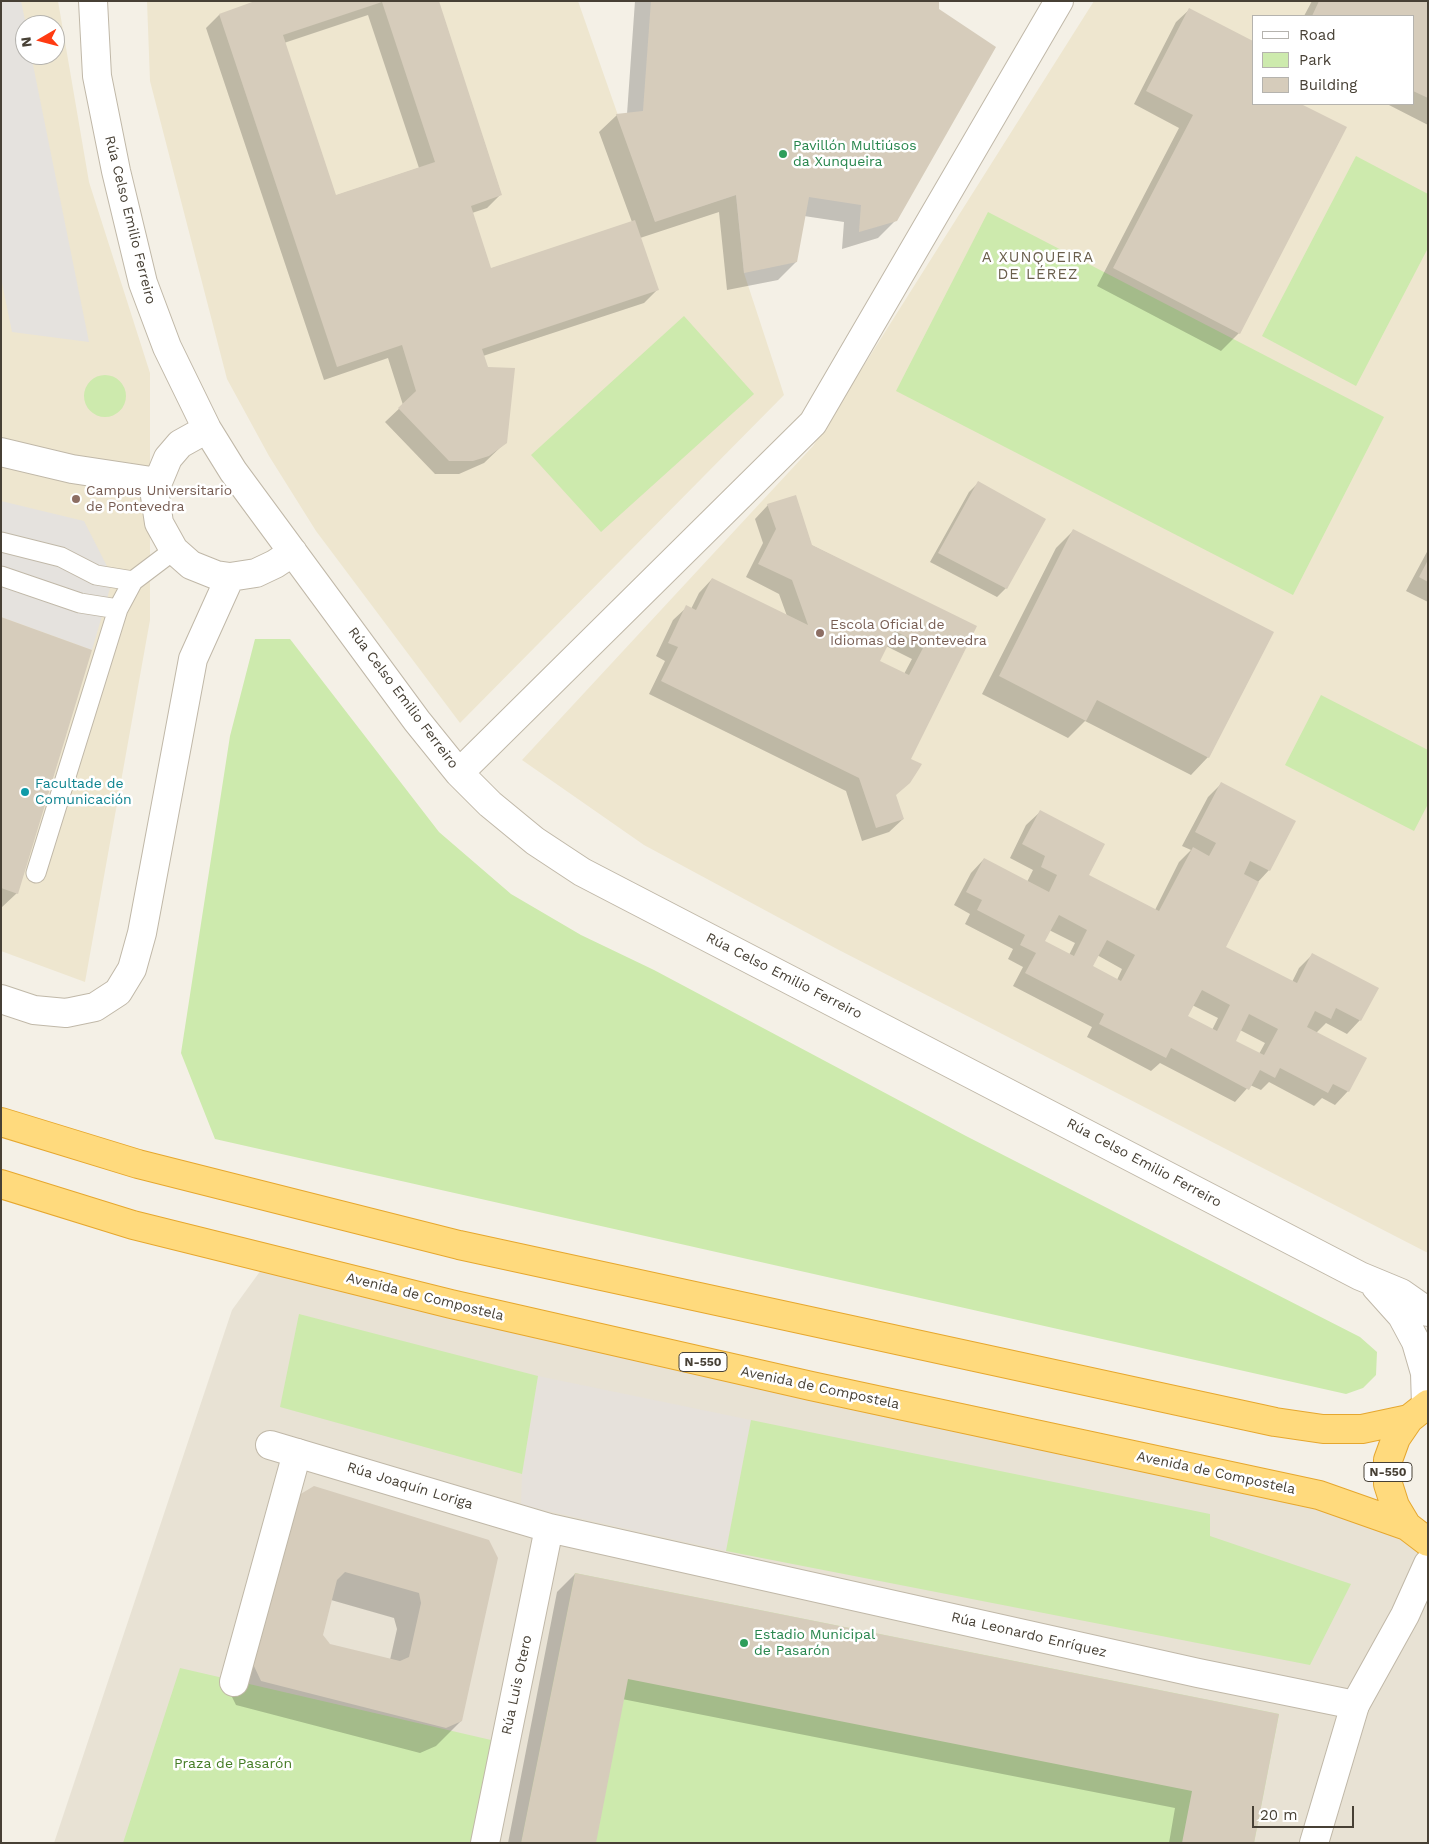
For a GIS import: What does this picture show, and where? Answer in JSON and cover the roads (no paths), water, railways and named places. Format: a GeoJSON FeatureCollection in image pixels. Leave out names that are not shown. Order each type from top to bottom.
{"type":"FeatureCollection","features":[{"type":"Feature","properties":{"kind":"highway"},"geometry":{"type":"LineString","coordinates":[[1,1122],[138,1164],[459,1245],[1275,1422],[1323,1429],[1362,1429],[1421,1409]]}},
{"type":"Feature","properties":{"kind":"highway","name":"Avenida de Compostela"},"geometry":{"type":"LineString","coordinates":[[1,1184],[133,1225],[451,1304],[811,1386],[1319,1495],[1418,1534]]}},
{"type":"Feature","properties":{"kind":"highway","name":"N-550"},"geometry":{"type":"LineString","coordinates":[[1418,1534],[1395,1506],[1388,1484],[1388,1460],[1396,1438],[1421,1409]]}},
{"type":"Feature","properties":{"kind":"street","name":"Rúa Celso Emilio Ferreiro"},"geometry":{"type":"LineString","coordinates":[[92,1],[97,76],[116,171],[143,283],[167,347],[207,429],[233,471],[417,721],[459,772],[490,804],[535,841],[582,872],[1372,1282]]}},
{"type":"Feature","properties":{"kind":"street"},"geometry":{"type":"LineString","coordinates":[[459,772],[813,423],[1059,1]]}},
{"type":"Feature","properties":{"kind":"street"},"geometry":{"type":"LineString","coordinates":[[207,429],[180,444],[168,458],[158,482],[156,496],[159,523],[174,550],[191,565],[216,575],[230,577],[256,573],[275,564],[293,552]]}},
{"type":"Feature","properties":{"kind":"street"},"geometry":{"type":"LineString","coordinates":[[1,452],[72,468],[158,482]]}},
{"type":"Feature","properties":{"kind":"street"},"geometry":{"type":"LineString","coordinates":[[1,999],[34,1010],[66,1013],[95,1007],[118,992],[132,969],[142,933],[193,659],[230,577]]}},
{"type":"Feature","properties":{"kind":"street"},"geometry":{"type":"LineString","coordinates":[[1372,1282],[1401,1293],[1426,1309]]}},
{"type":"Feature","properties":{"kind":"street"},"geometry":{"type":"LineString","coordinates":[[1372,1282],[1402,1316],[1416,1342],[1424,1373],[1421,1409]]}},
{"type":"Feature","properties":{"kind":"street","name":"Rúa Joaquín Loriga"},"geometry":{"type":"LineString","coordinates":[[270,1445],[549,1528]]}},
{"type":"Feature","properties":{"kind":"street"},"geometry":{"type":"LineString","coordinates":[[234,1682],[297,1453]]}},
{"type":"Feature","properties":{"kind":"street","name":"Rúa Leonardo Enríquez"},"geometry":{"type":"LineString","coordinates":[[549,1528],[1188,1671],[1355,1705]]}},
{"type":"Feature","properties":{"kind":"street","name":"Rúa Luis Otero"},"geometry":{"type":"LineString","coordinates":[[485,1843],[549,1528]]}},
{"type":"Feature","properties":{"kind":"street"},"geometry":{"type":"LineString","coordinates":[[1314,1843],[1355,1705],[1405,1615],[1428,1564]]}},
{"type":"Feature","properties":{"kind":"lane"},"geometry":{"type":"LineString","coordinates":[[1,542],[61,557],[96,575],[133,581]]}},
{"type":"Feature","properties":{"kind":"lane"},"geometry":{"type":"LineString","coordinates":[[36,873],[118,609],[133,581],[174,550]]}},
{"type":"Feature","properties":{"kind":"lane"},"geometry":{"type":"LineString","coordinates":[[1,576],[80,603],[118,609]]}},
{"type":"Feature","properties":{"kind":"place","name":"Pavillón Multiúsos da Xunqueira"},"geometry":{"type":"Point","coordinates":[783,154]}},
{"type":"Feature","properties":{"kind":"place","name":"Campus Universitario de Pontevedra"},"geometry":{"type":"Point","coordinates":[76,499]}},
{"type":"Feature","properties":{"kind":"place","name":"Escola Oficial de Idiomas de Pontevedra"},"geometry":{"type":"Point","coordinates":[820,633]}},
{"type":"Feature","properties":{"kind":"place","name":"Facultade de Comunicación"},"geometry":{"type":"Point","coordinates":[25,792]}},
{"type":"Feature","properties":{"kind":"place","name":"Estadio Municipal de Pasarón"},"geometry":{"type":"Point","coordinates":[744,1643]}},
{"type":"Feature","properties":{"kind":"district","name":"A XUNQUEIRA DE LÉREZ"},"geometry":{"type":"Point","coordinates":[1038,266]}},
{"type":"Feature","properties":{"kind":"park label","name":"Praza de Pasarón"},"geometry":{"type":"Point","coordinates":[233,1764]}}]}
